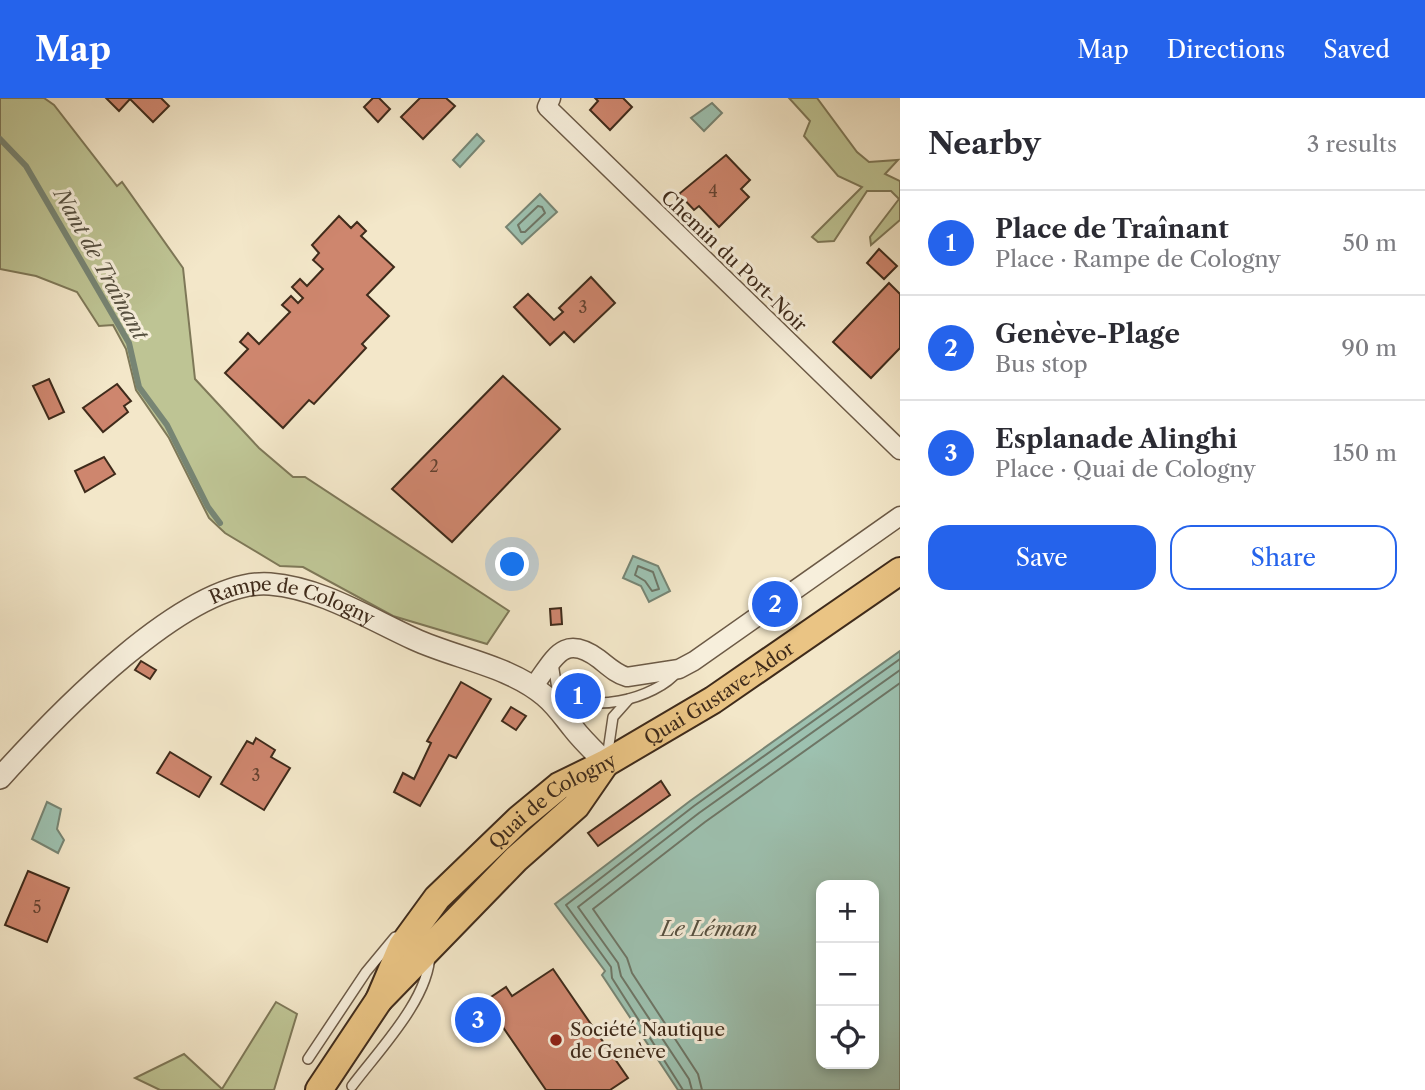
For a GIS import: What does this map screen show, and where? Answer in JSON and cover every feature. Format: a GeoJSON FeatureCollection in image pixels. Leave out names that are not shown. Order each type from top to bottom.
{"type":"FeatureCollection","features":[{"type":"Feature","properties":{"kind":"main road","name":"Quai Gustave-Ador"},"geometry":{"type":"LineString","coordinates":[[606,763],[746,679],[900,571]]}},
{"type":"Feature","properties":{"kind":"main road","name":"Quai de Cologny"},"geometry":{"type":"LineString","coordinates":[[319,1090],[379,1000],[402,946],[437,898],[494,840],[559,786],[606,763]]}},
{"type":"Feature","properties":{"kind":"main road","name":"Quai de Cologny"},"geometry":{"type":"LineString","coordinates":[[379,1000],[516,859],[576,806],[606,763]]}},
{"type":"Feature","properties":{"kind":"street","name":"Chemin du Port-Noir"},"geometry":{"type":"LineString","coordinates":[[551,98],[547,107],[900,450]]}},
{"type":"Feature","properties":{"kind":"street","name":"Quai Gustave-Ador"},"geometry":{"type":"LineString","coordinates":[[679,669],[900,516]]}},
{"type":"Feature","properties":{"kind":"street","name":"Rampe de Cologny"},"geometry":{"type":"LineString","coordinates":[[0,778],[123,656],[168,623],[216,596],[242,586],[268,584],[300,589],[533,687],[555,705],[606,763]]}},
{"type":"Feature","properties":{"kind":"street"},"geometry":{"type":"LineString","coordinates":[[533,687],[556,654],[565,648],[582,648],[627,677],[679,669]]}},
{"type":"Feature","properties":{"kind":"lane"},"geometry":{"type":"LineString","coordinates":[[556,654],[553,675],[563,695],[586,701],[629,699],[656,690],[669,682],[679,669]]}},
{"type":"Feature","properties":{"kind":"lane"},"geometry":{"type":"LineString","coordinates":[[606,763],[613,718],[629,699]]}},
{"type":"Feature","properties":{"kind":"lane"},"geometry":{"type":"LineString","coordinates":[[308,1059],[378,956],[437,898]]}},
{"type":"Feature","properties":{"kind":"lane"},"geometry":{"type":"LineString","coordinates":[[352,1086],[421,992],[430,972],[430,948]]}},
{"type":"Feature","properties":{"kind":"shaded area"},"geometry":{"type":"Polygon","coordinates":[[[0,98],[44,98],[54,105],[117,186],[122,182],[183,268],[195,379],[259,448],[293,477],[305,477],[509,611],[487,644],[393,616],[303,567],[280,566],[225,533],[209,518],[169,438],[136,390],[126,349],[113,325],[99,326],[77,292],[36,276],[0,269],[0,98]]]}},
{"type":"Feature","properties":{"kind":"shaded area"},"geometry":{"type":"Polygon","coordinates":[[[789,98],[817,98],[857,152],[869,162],[898,160],[885,174],[900,181],[900,220],[871,245],[870,237],[899,199],[891,191],[867,191],[834,241],[818,242],[812,237],[862,187],[838,176],[804,136],[810,121],[789,98]]]}},
{"type":"Feature","properties":{"kind":"shaded area"},"geometry":{"type":"Polygon","coordinates":[[[276,1002],[297,1014],[274,1090],[160,1090],[135,1078],[184,1054],[222,1089],[276,1002]]]}},
{"type":"Feature","properties":{"kind":"water"},"geometry":{"type":"Polygon","coordinates":[[[712,103],[722,113],[704,131],[691,118],[712,103]]]}},
{"type":"Feature","properties":{"kind":"water"},"geometry":{"type":"Polygon","coordinates":[[[477,134],[484,141],[460,167],[453,160],[477,134]]]}},
{"type":"Feature","properties":{"kind":"water"},"geometry":{"type":"Polygon","coordinates":[[[540,194],[557,212],[522,244],[506,227],[540,194]]]}},
{"type":"Feature","properties":{"kind":"water"},"geometry":{"type":"Polygon","coordinates":[[[633,556],[658,566],[670,591],[649,602],[641,586],[623,578],[633,556]]]}},
{"type":"Feature","properties":{"kind":"water","name":"Le Léman"},"geometry":{"type":"Polygon","coordinates":[[[900,651],[900,1090],[678,1090],[602,975],[605,971],[555,904],[690,801],[900,651]]]}},
{"type":"Feature","properties":{"kind":"water"},"geometry":{"type":"Polygon","coordinates":[[[47,802],[61,809],[57,829],[64,840],[58,853],[32,839],[47,802]]]}},
{"type":"Feature","properties":{"kind":"building"},"geometry":{"type":"Polygon","coordinates":[[[106,98],[161,98],[169,106],[153,122],[130,99],[119,111],[106,98]]]}},
{"type":"Feature","properties":{"kind":"building"},"geometry":{"type":"Polygon","coordinates":[[[373,98],[379,98],[390,109],[378,122],[364,107],[373,98]]]}},
{"type":"Feature","properties":{"kind":"building"},"geometry":{"type":"Polygon","coordinates":[[[420,98],[446,98],[455,106],[423,139],[401,117],[420,98]]]}},
{"type":"Feature","properties":{"kind":"building"},"geometry":{"type":"Polygon","coordinates":[[[595,98],[623,98],[632,107],[610,130],[590,110],[598,101],[595,98]]]}},
{"type":"Feature","properties":{"kind":"building"},"geometry":{"type":"Polygon","coordinates":[[[726,155],[750,180],[741,189],[749,197],[719,227],[699,206],[694,210],[679,194],[726,155]]]}},
{"type":"Feature","properties":{"kind":"building"},"geometry":{"type":"Polygon","coordinates":[[[339,216],[351,228],[357,222],[366,231],[361,236],[394,267],[367,295],[389,316],[362,344],[366,348],[314,404],[309,400],[283,428],[225,373],[248,349],[240,342],[248,333],[259,344],[290,312],[282,305],[291,296],[298,303],[303,298],[292,287],[300,279],[307,286],[323,269],[313,260],[319,253],[312,245],[339,216]]]}},
{"type":"Feature","properties":{"kind":"building"},"geometry":{"type":"Polygon","coordinates":[[[879,249],[897,266],[884,279],[867,263],[879,249]]]}},
{"type":"Feature","properties":{"kind":"building"},"geometry":{"type":"Polygon","coordinates":[[[591,277],[615,303],[574,342],[564,332],[550,345],[514,307],[528,294],[554,320],[563,312],[559,308],[591,277]]]}},
{"type":"Feature","properties":{"kind":"building"},"geometry":{"type":"Polygon","coordinates":[[[889,283],[900,294],[900,348],[871,378],[833,342],[889,283]]]}},
{"type":"Feature","properties":{"kind":"building"},"geometry":{"type":"Polygon","coordinates":[[[503,376],[560,429],[452,542],[392,489],[503,376]]]}},
{"type":"Feature","properties":{"kind":"building"},"geometry":{"type":"Polygon","coordinates":[[[49,379],[64,412],[49,419],[33,386],[49,379]]]}},
{"type":"Feature","properties":{"kind":"building"},"geometry":{"type":"Polygon","coordinates":[[[117,384],[131,401],[124,406],[128,412],[103,432],[83,408],[117,384]]]}},
{"type":"Feature","properties":{"kind":"building"},"geometry":{"type":"Polygon","coordinates":[[[104,457],[115,474],[85,492],[75,471],[104,457]]]}},
{"type":"Feature","properties":{"kind":"building"},"geometry":{"type":"Polygon","coordinates":[[[561,608],[562,624],[551,625],[550,609],[561,608]]]}},
{"type":"Feature","properties":{"kind":"building"},"geometry":{"type":"Polygon","coordinates":[[[141,661],[156,670],[150,679],[135,670],[141,661]]]}},
{"type":"Feature","properties":{"kind":"building"},"geometry":{"type":"Polygon","coordinates":[[[461,682],[491,699],[456,758],[449,755],[420,806],[394,792],[403,773],[414,779],[431,743],[427,741],[461,682]]]}},
{"type":"Feature","properties":{"kind":"building"},"geometry":{"type":"Polygon","coordinates":[[[511,707],[526,716],[516,730],[502,721],[511,707]]]}},
{"type":"Feature","properties":{"kind":"building"},"geometry":{"type":"Polygon","coordinates":[[[256,738],[275,750],[271,757],[290,768],[264,810],[221,784],[247,741],[253,744],[256,738]]]}},
{"type":"Feature","properties":{"kind":"building"},"geometry":{"type":"Polygon","coordinates":[[[170,752],[211,777],[199,797],[157,773],[170,752]]]}},
{"type":"Feature","properties":{"kind":"building"},"geometry":{"type":"Polygon","coordinates":[[[661,781],[670,795],[598,846],[588,833],[661,781]]]}},
{"type":"Feature","properties":{"kind":"building"},"geometry":{"type":"Polygon","coordinates":[[[28,871],[69,888],[47,942],[5,925],[28,871]]]}},
{"type":"Feature","properties":{"kind":"building","name":"Société Nautique de Genève"},"geometry":{"type":"Polygon","coordinates":[[[553,969],[628,1078],[610,1090],[546,1090],[485,1001],[506,987],[512,996],[553,969]]]}},
{"type":"Feature","properties":{"kind":"waterway","name":"Nant de Traînant"},"geometry":{"type":"LineString","coordinates":[[0,139],[26,166],[129,343],[139,387],[167,425],[208,507],[220,523]]}},
{"type":"Feature","properties":{"kind":"place","name":"Genève-Plage"},"geometry":{"type":"Point","coordinates":[775,604]}},
{"type":"Feature","properties":{"kind":"place","name":"Place de Traînant"},"geometry":{"type":"Point","coordinates":[578,696]}},
{"type":"Feature","properties":{"kind":"place","name":"Esplanade Alinghi"},"geometry":{"type":"Point","coordinates":[478,1020]}},
{"type":"Feature","properties":{"kind":"place","name":"Société Nautique de Genève"},"geometry":{"type":"Point","coordinates":[556,1040]}}]}
